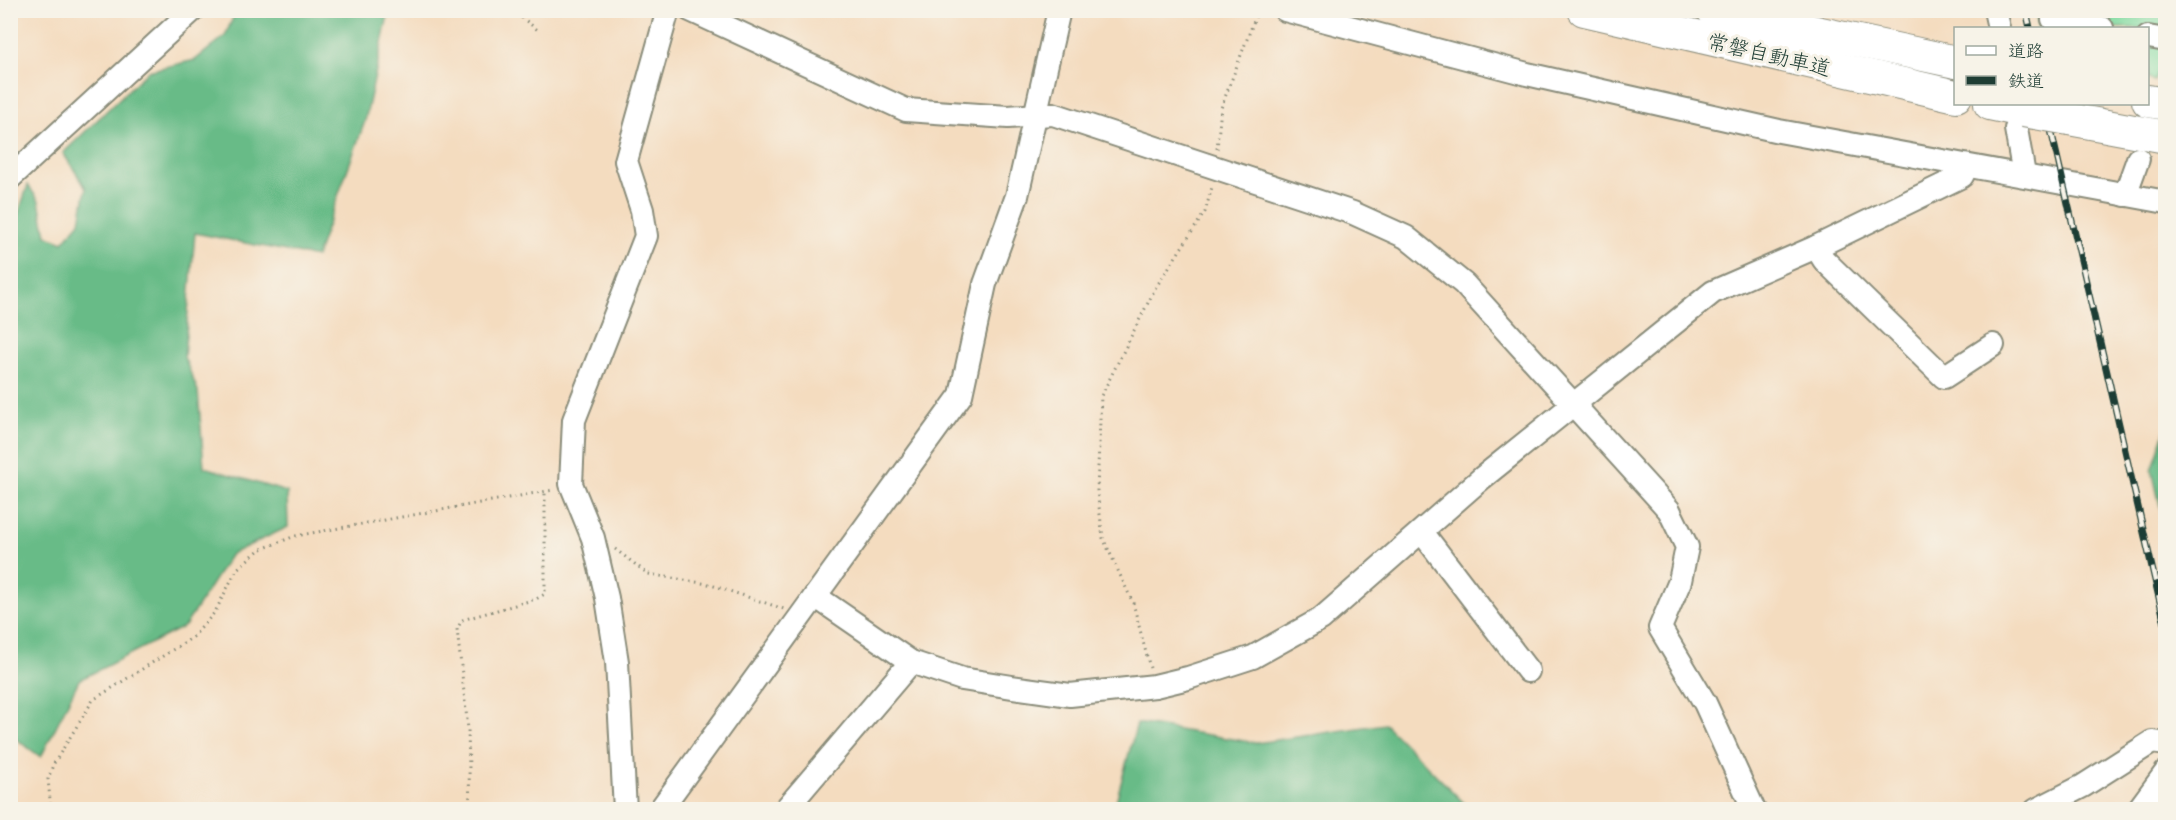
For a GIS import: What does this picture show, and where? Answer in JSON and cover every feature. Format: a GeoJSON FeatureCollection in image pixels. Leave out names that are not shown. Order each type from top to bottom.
{"type":"FeatureCollection","features":[{"type":"Feature","properties":{"kind":"highway","name":"常磐自動車道"},"geometry":{"type":"LineString","coordinates":[[1584,10],[1954,96]]}},
{"type":"Feature","properties":{"kind":"highway","name":"常磐自動車道"},"geometry":{"type":"LineString","coordinates":[[1713,10],[1954,62]]}},
{"type":"Feature","properties":{"kind":"highway"},"geometry":{"type":"LineString","coordinates":[[2149,101],[2166,104]]}},
{"type":"Feature","properties":{"kind":"highway"},"geometry":{"type":"LineString","coordinates":[[1992,105],[2020,120],[2069,118],[2166,136]]}},
{"type":"Feature","properties":{"kind":"street"},"geometry":{"type":"LineString","coordinates":[[10,178],[193,10]]}},
{"type":"Feature","properties":{"kind":"street"},"geometry":{"type":"LineString","coordinates":[[625,810],[617,662],[607,598],[593,538],[571,484],[574,420],[646,236],[642,210],[626,161],[668,10]]}},
{"type":"Feature","properties":{"kind":"street"},"geometry":{"type":"LineString","coordinates":[[690,10],[906,110],[1008,117],[1053,114],[1353,213],[1406,237],[1464,284],[1572,406],[1669,510],[1687,547],[1680,581],[1660,628],[1705,703],[1754,810]]}},
{"type":"Feature","properties":{"kind":"street"},"geometry":{"type":"LineString","coordinates":[[660,810],[961,395],[985,284],[1017,196],[1059,10]]}},
{"type":"Feature","properties":{"kind":"street"},"geometry":{"type":"LineString","coordinates":[[1285,10],[1527,74],[1779,131],[2166,202]]}},
{"type":"Feature","properties":{"kind":"street"},"geometry":{"type":"LineString","coordinates":[[1995,10],[1999,27]]}},
{"type":"Feature","properties":{"kind":"street"},"geometry":{"type":"LineString","coordinates":[[2054,20],[2096,27]]}},
{"type":"Feature","properties":{"kind":"street"},"geometry":{"type":"LineString","coordinates":[[2149,37],[2166,40]]}},
{"type":"Feature","properties":{"kind":"street"},"geometry":{"type":"LineString","coordinates":[[2020,120],[2024,176]]}},
{"type":"Feature","properties":{"kind":"street"},"geometry":{"type":"LineString","coordinates":[[2125,195],[2138,159]]}},
{"type":"Feature","properties":{"kind":"street"},"geometry":{"type":"LineString","coordinates":[[815,596],[911,662],[962,679],[1070,695],[1155,686],[1253,657],[1321,619],[1482,478],[1713,292],[1816,247],[1962,176],[1967,166]]}},
{"type":"Feature","properties":{"kind":"street"},"geometry":{"type":"LineString","coordinates":[[1816,247],[1824,260],[1944,377],[1993,345]]}},
{"type":"Feature","properties":{"kind":"street"},"geometry":{"type":"LineString","coordinates":[[1422,532],[1528,671]]}},
{"type":"Feature","properties":{"kind":"street"},"geometry":{"type":"LineString","coordinates":[[785,810],[911,662]]}},
{"type":"Feature","properties":{"kind":"street"},"geometry":{"type":"LineString","coordinates":[[2036,810],[2083,786],[2152,742],[2166,744]]}},
{"type":"Feature","properties":{"kind":"street"},"geometry":{"type":"LineString","coordinates":[[2138,810],[2166,772]]}},
{"type":"Feature","properties":{"kind":"path"},"geometry":{"type":"LineString","coordinates":[[512,10],[539,31]]}},
{"type":"Feature","properties":{"kind":"path"},"geometry":{"type":"LineString","coordinates":[[1155,686],[1133,603],[1103,538],[1097,491],[1101,396],[1156,287],[1205,212],[1218,167],[1216,139],[1221,108],[1258,10]]}},
{"type":"Feature","properties":{"kind":"path"},"geometry":{"type":"LineString","coordinates":[[51,810],[48,779],[52,765],[93,700],[193,637],[215,612],[237,569],[259,550],[295,536],[545,493],[571,484]]}},
{"type":"Feature","properties":{"kind":"path"},"geometry":{"type":"LineString","coordinates":[[470,810],[468,729],[457,629],[462,620],[536,599],[545,594],[545,493]]}},
{"type":"Feature","properties":{"kind":"path"},"geometry":{"type":"LineString","coordinates":[[593,538],[604,540],[648,574],[708,584],[786,609],[799,618]]}},
{"type":"Feature","properties":{"kind":"green space"},"geometry":{"type":"Polygon","coordinates":[[[236,11],[389,11],[365,121],[316,257],[195,233],[184,357],[198,391],[204,467],[287,492],[288,527],[231,554],[185,626],[79,680],[41,757],[11,735],[11,235],[28,185],[39,201],[46,235],[63,242],[80,222],[86,188],[63,153],[148,71],[195,60],[225,36],[236,11]]]}},
{"type":"Feature","properties":{"kind":"green space"},"geometry":{"type":"Polygon","coordinates":[[[2035,11],[2162,11],[2165,12],[2165,54],[2155,81],[2149,79],[2149,27],[2038,27],[2035,11]]]}},
{"type":"Feature","properties":{"kind":"green space"},"geometry":{"type":"Polygon","coordinates":[[[2166,431],[2165,528],[2152,470],[2166,431]]]}},
{"type":"Feature","properties":{"kind":"green space"},"geometry":{"type":"Polygon","coordinates":[[[1137,723],[1256,743],[1385,724],[1470,809],[1114,809],[1137,723]]]}},
{"type":"Feature","properties":{"kind":"railway"},"geometry":{"type":"LineString","coordinates":[[2026,10],[2030,27]]}},
{"type":"Feature","properties":{"kind":"railway"},"geometry":{"type":"LineString","coordinates":[[2045,105],[2166,628]]}}]}
